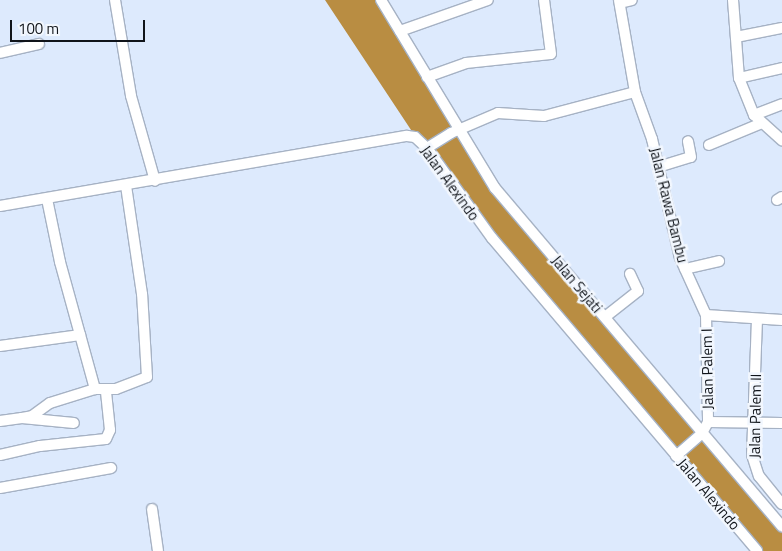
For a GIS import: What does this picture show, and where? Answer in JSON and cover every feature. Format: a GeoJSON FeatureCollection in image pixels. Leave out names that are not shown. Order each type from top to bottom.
{"type":"FeatureCollection","features":[{"type":"Feature","properties":{"kind":"street"},"geometry":{"type":"LineString","coordinates":[[115,0],[131,96],[155,181]]}},
{"type":"Feature","properties":{"kind":"street","name":"Jalan Sejati"},"geometry":{"type":"LineString","coordinates":[[381,0],[427,77],[454,132],[495,188],[605,317],[699,436],[782,527]]}},
{"type":"Feature","properties":{"kind":"street"},"geometry":{"type":"LineString","coordinates":[[400,31],[488,0]]}},
{"type":"Feature","properties":{"kind":"street"},"geometry":{"type":"LineString","coordinates":[[427,77],[466,63],[551,54],[544,0]]}},
{"type":"Feature","properties":{"kind":"street"},"geometry":{"type":"LineString","coordinates":[[427,148],[454,132],[504,111],[544,116],[635,92],[620,1],[632,0]]}},
{"type":"Feature","properties":{"kind":"street"},"geometry":{"type":"LineString","coordinates":[[733,0],[739,78],[754,115],[782,140]]}},
{"type":"Feature","properties":{"kind":"street"},"geometry":{"type":"LineString","coordinates":[[736,37],[782,28]]}},
{"type":"Feature","properties":{"kind":"street"},"geometry":{"type":"LineString","coordinates":[[0,53],[39,44]]}},
{"type":"Feature","properties":{"kind":"street"},"geometry":{"type":"LineString","coordinates":[[739,78],[782,68]]}},
{"type":"Feature","properties":{"kind":"street","name":"Jalan Rawa Bambu"},"geometry":{"type":"LineString","coordinates":[[635,92],[652,139],[685,269],[706,315]]}},
{"type":"Feature","properties":{"kind":"street"},"geometry":{"type":"LineString","coordinates":[[754,115],[782,104]]}},
{"type":"Feature","properties":{"kind":"street"},"geometry":{"type":"LineString","coordinates":[[709,145],[762,123]]}},
{"type":"Feature","properties":{"kind":"street","name":"Jalan Alexindo"},"geometry":{"type":"LineString","coordinates":[[0,206],[155,181],[406,136],[417,139],[427,148],[486,231],[680,453],[757,551]]}},
{"type":"Feature","properties":{"kind":"street"},"geometry":{"type":"LineString","coordinates":[[658,167],[690,157],[688,141]]}},
{"type":"Feature","properties":{"kind":"street"},"geometry":{"type":"LineString","coordinates":[[0,421],[32,416],[50,403],[95,389],[106,391],[139,382],[148,375],[142,301],[126,186]]}},
{"type":"Feature","properties":{"kind":"street"},"geometry":{"type":"LineString","coordinates":[[47,199],[60,262],[95,389]]}},
{"type":"Feature","properties":{"kind":"street"},"geometry":{"type":"LineString","coordinates":[[685,269],[719,261]]}},
{"type":"Feature","properties":{"kind":"street"},"geometry":{"type":"LineString","coordinates":[[605,317],[638,291],[630,274]]}},
{"type":"Feature","properties":{"kind":"street"},"geometry":{"type":"LineString","coordinates":[[706,315],[757,320],[782,320]]}},
{"type":"Feature","properties":{"kind":"street","name":"Jalan Palem I"},"geometry":{"type":"LineString","coordinates":[[706,315],[708,422]]}},
{"type":"Feature","properties":{"kind":"street","name":"Jalan Palem II"},"geometry":{"type":"LineString","coordinates":[[757,320],[752,461],[759,476],[782,504]]}},
{"type":"Feature","properties":{"kind":"street"},"geometry":{"type":"LineString","coordinates":[[0,346],[80,335]]}},
{"type":"Feature","properties":{"kind":"street"},"geometry":{"type":"LineString","coordinates":[[0,455],[40,446],[106,439],[110,430],[106,391]]}},
{"type":"Feature","properties":{"kind":"street"},"geometry":{"type":"LineString","coordinates":[[22,418],[74,423]]}},
{"type":"Feature","properties":{"kind":"street"},"geometry":{"type":"LineString","coordinates":[[680,453],[699,436],[708,422],[782,423]]}},
{"type":"Feature","properties":{"kind":"street"},"geometry":{"type":"LineString","coordinates":[[0,488],[111,468]]}},
{"type":"Feature","properties":{"kind":"street"},"geometry":{"type":"LineString","coordinates":[[152,509],[158,551]]}},
{"type":"Feature","properties":{"kind":"shaded area"},"geometry":{"type":"Polygon","coordinates":[[[325,0],[381,0],[493,185],[782,527],[782,551],[757,551],[507,256],[417,139],[325,0]]]}}]}
